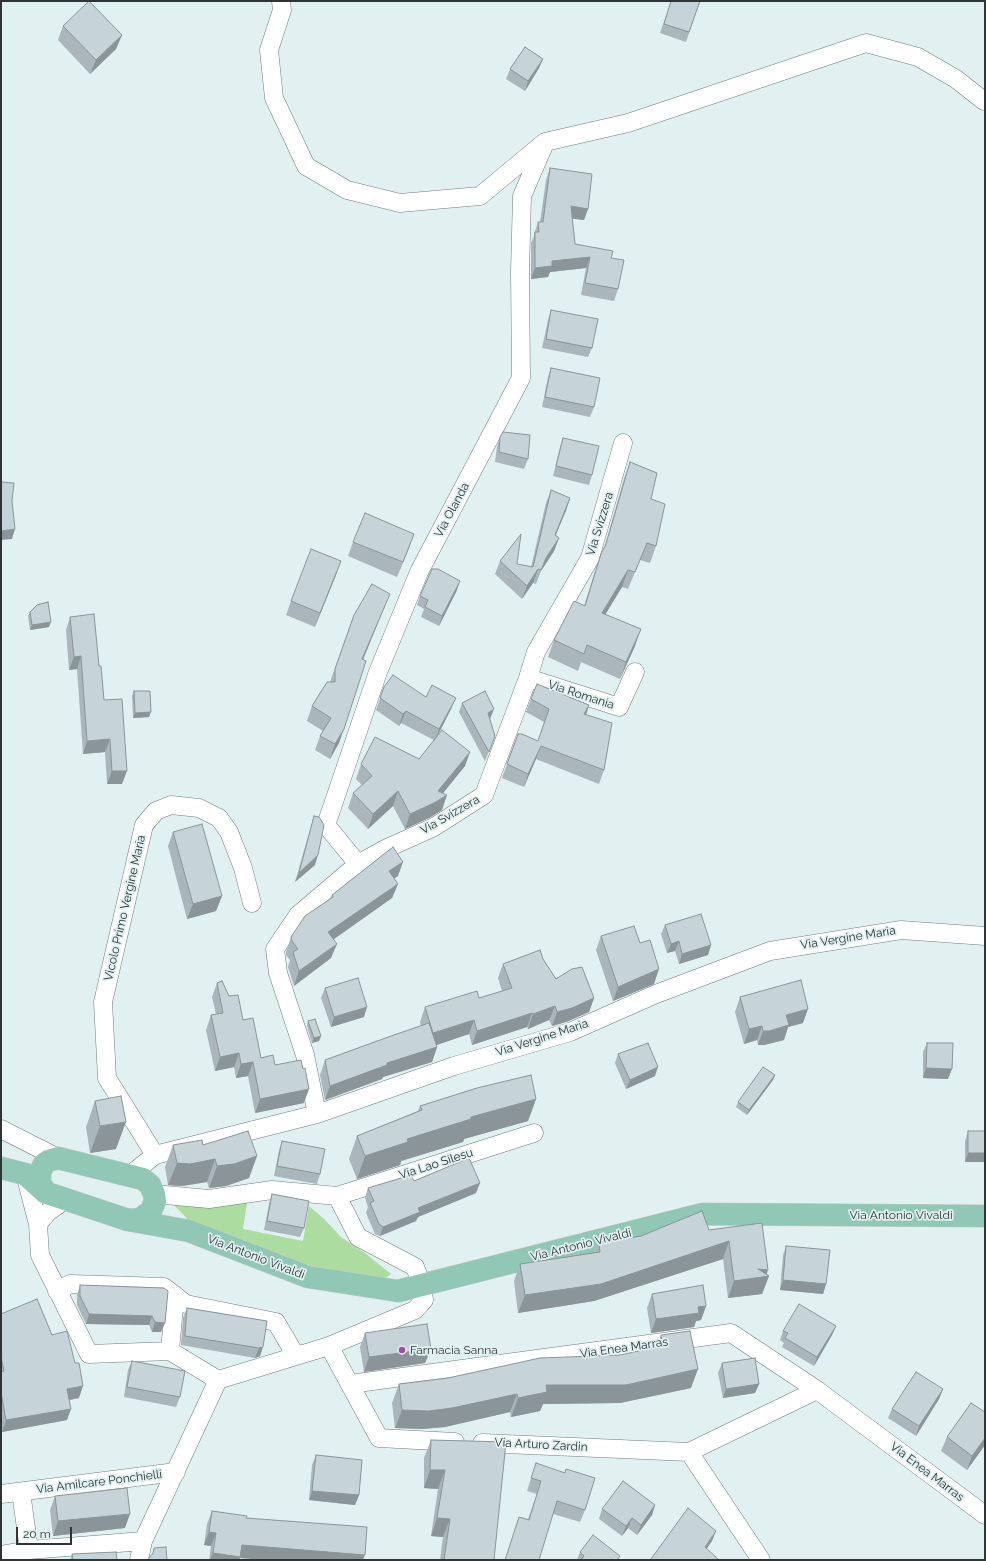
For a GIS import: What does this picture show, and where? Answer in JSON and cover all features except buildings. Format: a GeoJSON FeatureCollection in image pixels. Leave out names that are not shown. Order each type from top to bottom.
{"type":"FeatureCollection","features":[{"type":"Feature","properties":{"kind":"main road","name":"Via Antonio Vivaldi"},"geometry":{"type":"LineString","coordinates":[[1,1168],[42,1166],[139,1178],[147,1182],[154,1196],[174,1214],[189,1231]]}},
{"type":"Feature","properties":{"kind":"main road"},"geometry":{"type":"LineString","coordinates":[[42,1166],[56,1196]]}},
{"type":"Feature","properties":{"kind":"main road","name":"Via Antonio Vivaldi"},"geometry":{"type":"LineString","coordinates":[[56,1196],[128,1220],[189,1231],[308,1277],[398,1291],[703,1214],[985,1216]]}},
{"type":"Feature","properties":{"kind":"main road"},"geometry":{"type":"LineString","coordinates":[[128,1220],[140,1219],[148,1215],[153,1207],[154,1196]]}},
{"type":"Feature","properties":{"kind":"street"},"geometry":{"type":"LineString","coordinates":[[281,1],[282,10],[269,50],[274,98],[306,166],[347,190],[400,203],[480,196],[545,142],[628,123],[866,43],[918,57],[956,79],[984,101],[985,100]]}},
{"type":"Feature","properties":{"kind":"street","name":"Via Olanda"},"geometry":{"type":"LineString","coordinates":[[358,864],[326,824],[378,672],[419,572],[521,378],[520,272],[522,196],[545,142]]}},
{"type":"Feature","properties":{"kind":"street","name":"Via Svizzera"},"geometry":{"type":"LineString","coordinates":[[317,1114],[305,1055],[278,973],[275,949],[298,915],[358,864],[382,850],[434,827],[484,795],[528,678],[536,652],[590,558],[623,443]]}},
{"type":"Feature","properties":{"kind":"street","name":"Via Romania"},"geometry":{"type":"LineString","coordinates":[[528,678],[619,707],[635,672]]}},
{"type":"Feature","properties":{"kind":"street","name":"Vicolo Primo Vergine Maria"},"geometry":{"type":"LineString","coordinates":[[154,1154],[107,1078],[103,1002],[144,825],[156,811],[171,805],[199,808],[219,818],[229,832],[243,868],[252,903]]}},
{"type":"Feature","properties":{"kind":"street","name":"Via Vergine Maria"},"geometry":{"type":"LineString","coordinates":[[129,1176],[154,1154],[317,1114],[454,1066],[570,1032],[656,994],[770,951],[900,930],[985,936]]}},
{"type":"Feature","properties":{"kind":"street"},"geometry":{"type":"LineString","coordinates":[[1,1129],[42,1166],[38,1224],[40,1255],[89,1354],[170,1351],[218,1380],[329,1346],[415,1310],[424,1300],[422,1285],[415,1267],[358,1237],[337,1196]]}},
{"type":"Feature","properties":{"kind":"street","name":"Via Lao Silesu"},"geometry":{"type":"LineString","coordinates":[[154,1196],[209,1199],[272,1190],[337,1196],[534,1133]]}},
{"type":"Feature","properties":{"kind":"street"},"geometry":{"type":"LineString","coordinates":[[38,1224],[48,1212],[56,1196]]}},
{"type":"Feature","properties":{"kind":"street"},"geometry":{"type":"LineString","coordinates":[[57,1291],[70,1284],[164,1287],[186,1304],[276,1322],[296,1356]]}},
{"type":"Feature","properties":{"kind":"street"},"geometry":{"type":"LineString","coordinates":[[170,1351],[175,1295]]}},
{"type":"Feature","properties":{"kind":"street","name":"Via Enea Marras"},"geometry":{"type":"LineString","coordinates":[[350,1384],[731,1333],[817,1390],[985,1515]]}},
{"type":"Feature","properties":{"kind":"street","name":"Via Arturo Zardin"},"geometry":{"type":"LineString","coordinates":[[329,1346],[379,1438],[689,1452],[817,1390]]}},
{"type":"Feature","properties":{"kind":"street"},"geometry":{"type":"LineString","coordinates":[[139,1560],[143,1541],[218,1380]]}},
{"type":"Feature","properties":{"kind":"street"},"geometry":{"type":"LineString","coordinates":[[689,1452],[761,1560]]}},
{"type":"Feature","properties":{"kind":"street","name":"Via Amilcare Ponchielli"},"geometry":{"type":"LineString","coordinates":[[1,1494],[176,1472]]}},
{"type":"Feature","properties":{"kind":"street","name":"Via Amilcare Ponchielli"},"geometry":{"type":"LineString","coordinates":[[21,1492],[29,1550]]}},
{"type":"Feature","properties":{"kind":"street"},"geometry":{"type":"LineString","coordinates":[[1,1555],[29,1550],[143,1541]]}},
{"type":"Feature","properties":{"kind":"green space"},"geometry":{"type":"Polygon","coordinates":[[[248,1197],[243,1229],[303,1241],[309,1206],[341,1237],[365,1253],[391,1274],[377,1284],[309,1272],[201,1233],[171,1202],[248,1197]]]}},
{"type":"Feature","properties":{"kind":"place","name":"Farmacia Sanna"},"geometry":{"type":"Point","coordinates":[402,1350]}}]}
